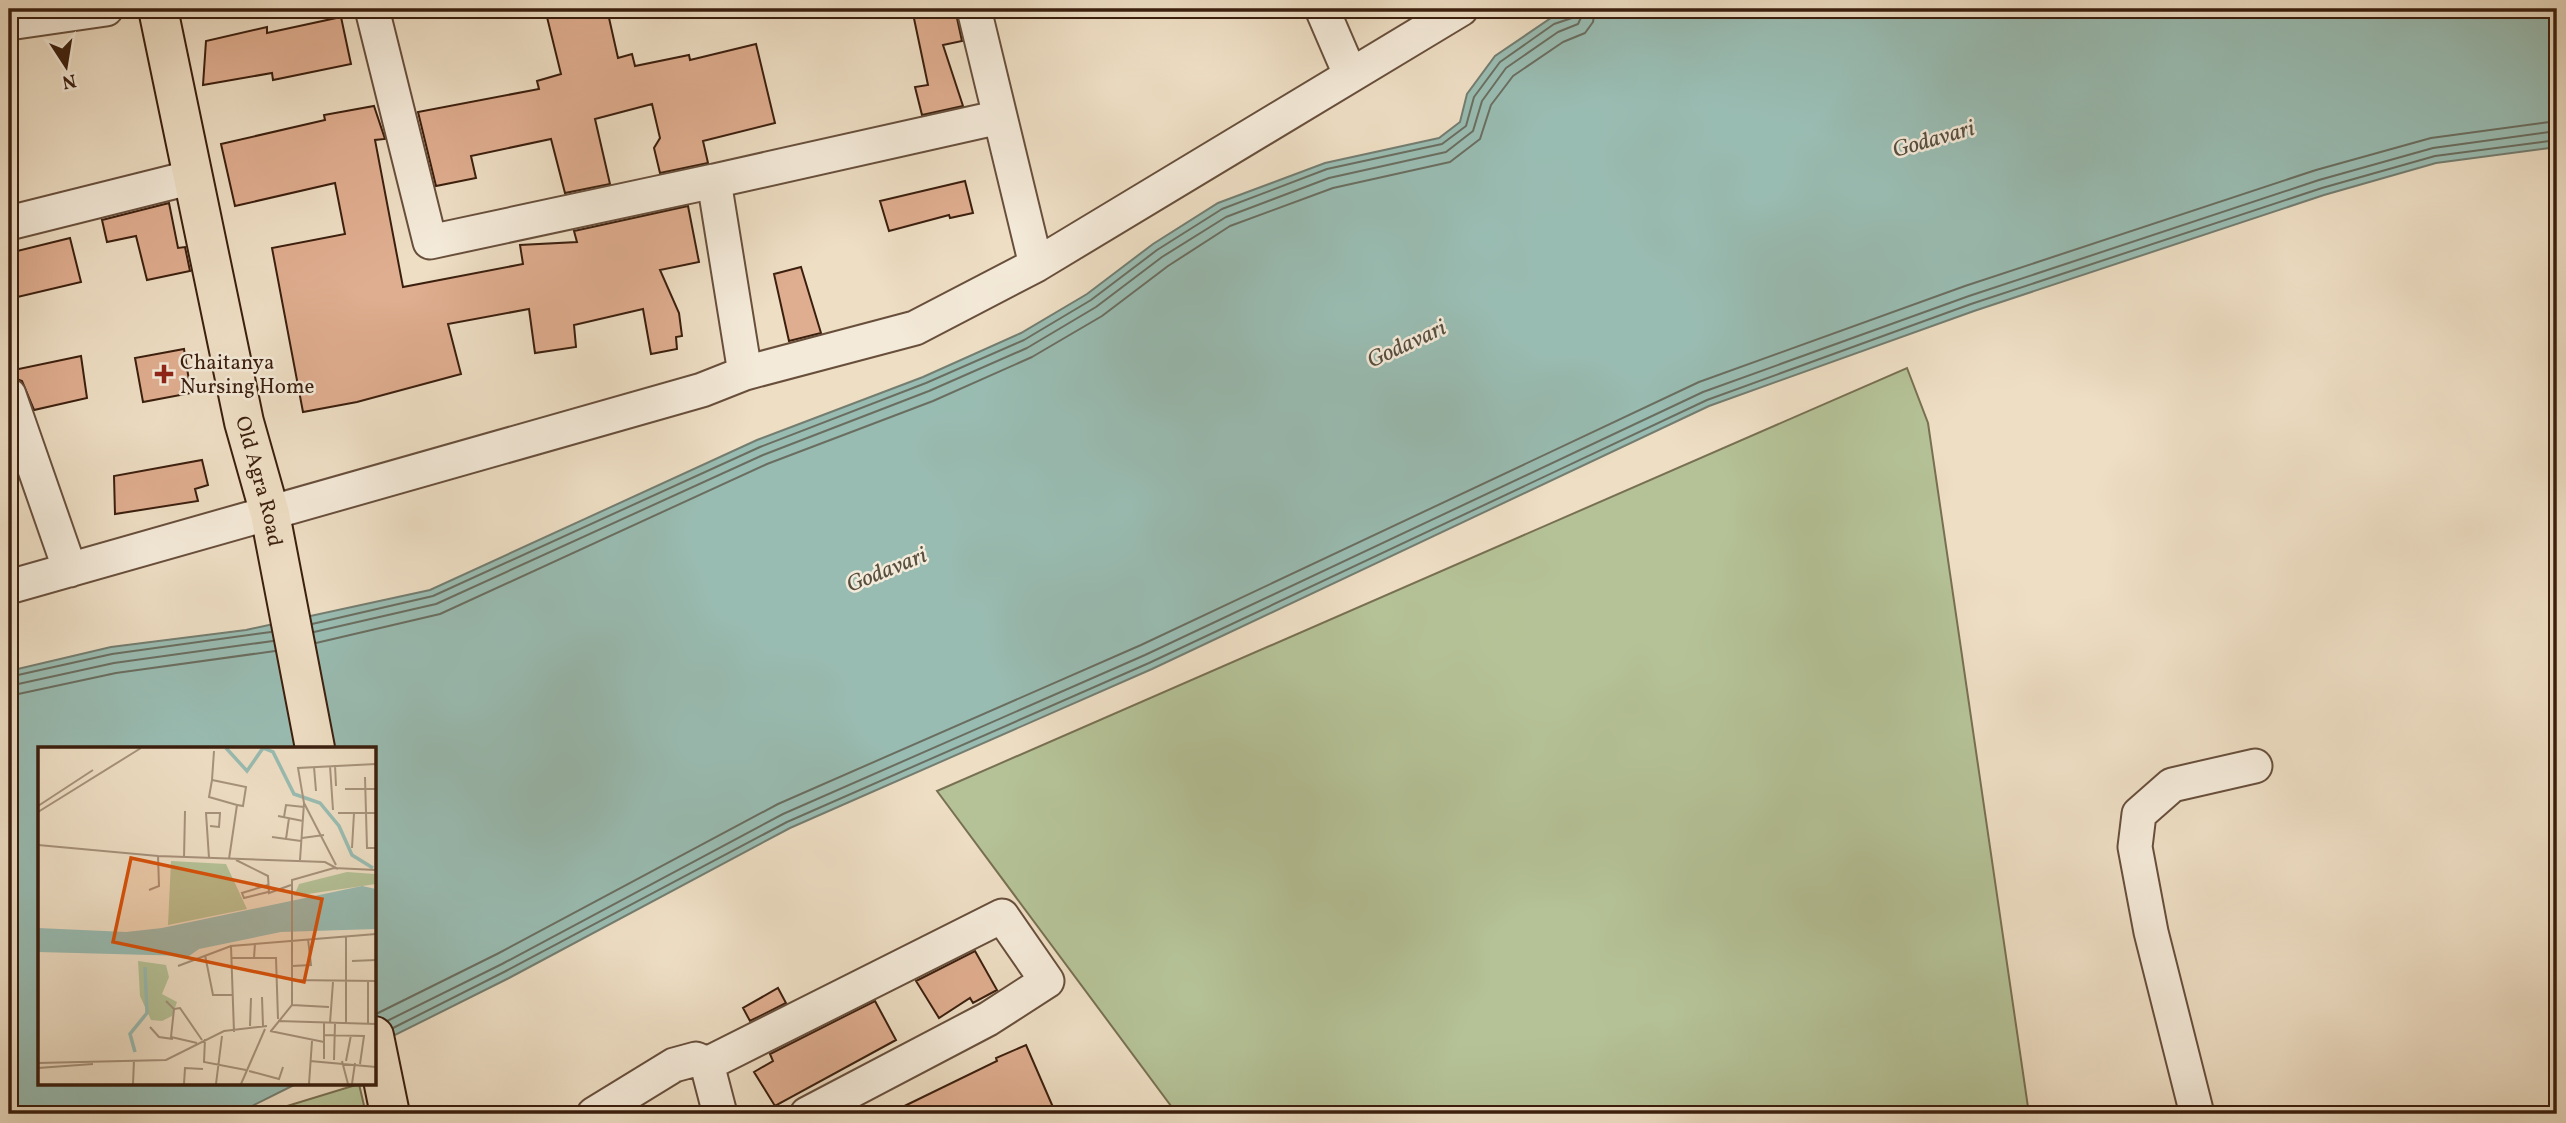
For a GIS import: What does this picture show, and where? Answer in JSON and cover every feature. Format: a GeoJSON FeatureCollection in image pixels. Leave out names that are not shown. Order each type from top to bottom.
{"type":"FeatureCollection","features":[{"type":"Feature","properties":{"kind":"highway","name":"Old Agra Road"},"geometry":{"type":"LineString","coordinates":[[158,9],[244,422],[270,514],[276,556],[316,747]]}},
{"type":"Feature","properties":{"kind":"highway"},"geometry":{"type":"LineString","coordinates":[[376,1046],[390,1114]]}},
{"type":"Feature","properties":{"kind":"street"},"geometry":{"type":"LineString","coordinates":[[9,23],[106,9]]}},
{"type":"Feature","properties":{"kind":"street"},"geometry":{"type":"LineString","coordinates":[[372,9],[430,242],[1000,117]]}},
{"type":"Feature","properties":{"kind":"street"},"geometry":{"type":"LineString","coordinates":[[974,9],[1036,265]]}},
{"type":"Feature","properties":{"kind":"street"},"geometry":{"type":"LineString","coordinates":[[1322,9],[1350,74]]}},
{"type":"Feature","properties":{"kind":"street"},"geometry":{"type":"LineString","coordinates":[[9,587],[702,390],[745,373],[915,328],[1036,265],[1461,9]]}},
{"type":"Feature","properties":{"kind":"street"},"geometry":{"type":"LineString","coordinates":[[9,223],[193,177]]}},
{"type":"Feature","properties":{"kind":"street"},"geometry":{"type":"LineString","coordinates":[[714,180],[745,373]]}},
{"type":"Feature","properties":{"kind":"street"},"geometry":{"type":"LineString","coordinates":[[9,395],[70,570]]}},
{"type":"Feature","properties":{"kind":"street"},"geometry":{"type":"LineString","coordinates":[[2197,1114],[2151,932],[2135,847],[2139,814],[2172,785],[2255,766]]}},
{"type":"Feature","properties":{"kind":"street"},"geometry":{"type":"LineString","coordinates":[[707,1064],[1002,916],[1046,981],[988,1019],[807,1114]]}},
{"type":"Feature","properties":{"kind":"street"},"geometry":{"type":"LineString","coordinates":[[594,1114],[674,1065],[696,1059],[707,1064]]}},
{"type":"Feature","properties":{"kind":"street"},"geometry":{"type":"LineString","coordinates":[[707,1064],[720,1114]]}},
{"type":"Feature","properties":{"kind":"green space"},"geometry":{"type":"Polygon","coordinates":[[[1907,368],[1928,423],[2029,1114],[1177,1114],[937,791],[1907,368]]]}},
{"type":"Feature","properties":{"kind":"green space"},"geometry":{"type":"Polygon","coordinates":[[[359,1084],[366,1114],[261,1114],[359,1084]]]}},
{"type":"Feature","properties":{"kind":"water","name":"Godavari"},"geometry":{"type":"Polygon","coordinates":[[[1578,9],[2557,9],[2557,147],[2436,163],[2324,195],[1974,311],[1709,406],[1152,669],[790,828],[509,978],[376,1044],[376,747],[38,747],[38,1084],[296,1084],[236,1114],[9,1114],[9,671],[111,647],[246,630],[430,590],[757,440],[923,377],[1021,333],[1087,294],[1153,244],[1218,203],[1325,163],[1439,138],[1460,122],[1467,94],[1495,56],[1551,18],[1578,9]]]}},
{"type":"Feature","properties":{"kind":"building"},"geometry":{"type":"Polygon","coordinates":[[[545,9],[607,9],[618,58],[632,54],[635,66],[689,55],[690,60],[756,44],[775,123],[703,141],[708,163],[660,173],[654,148],[660,138],[652,104],[595,119],[610,184],[565,193],[551,139],[471,156],[476,178],[436,186],[418,112],[539,89],[537,81],[561,74],[545,9]]]}},
{"type":"Feature","properties":{"kind":"building"},"geometry":{"type":"Polygon","coordinates":[[[912,9],[955,9],[962,41],[943,45],[963,106],[922,115],[915,87],[928,85],[912,9]]]}},
{"type":"Feature","properties":{"kind":"building"},"geometry":{"type":"Polygon","coordinates":[[[341,17],[351,64],[273,80],[272,73],[203,85],[206,41],[267,27],[267,33],[341,17]]]}},
{"type":"Feature","properties":{"kind":"building"},"geometry":{"type":"Polygon","coordinates":[[[374,106],[385,139],[375,140],[403,287],[523,264],[520,245],[577,242],[574,231],[688,206],[699,262],[660,270],[679,313],[682,336],[676,337],[677,349],[651,354],[643,309],[574,325],[576,347],[535,353],[529,309],[448,324],[461,374],[357,402],[303,412],[272,248],[345,234],[335,183],[235,206],[221,144],[325,120],[324,115],[374,106]]]}},
{"type":"Feature","properties":{"kind":"building"},"geometry":{"type":"Polygon","coordinates":[[[965,181],[973,213],[950,218],[949,215],[889,231],[880,201],[965,181]]]}},
{"type":"Feature","properties":{"kind":"building"},"geometry":{"type":"Polygon","coordinates":[[[169,203],[178,248],[185,247],[190,271],[147,280],[136,236],[107,242],[102,220],[169,203]]]}},
{"type":"Feature","properties":{"kind":"building"},"geometry":{"type":"Polygon","coordinates":[[[70,238],[81,282],[9,299],[9,253],[70,238]]]}},
{"type":"Feature","properties":{"kind":"building"},"geometry":{"type":"Polygon","coordinates":[[[801,267],[821,333],[789,341],[774,274],[801,267]]]}},
{"type":"Feature","properties":{"kind":"building"},"geometry":{"type":"Polygon","coordinates":[[[184,349],[191,393],[143,402],[135,358],[184,349]]]}},
{"type":"Feature","properties":{"kind":"building"},"geometry":{"type":"Polygon","coordinates":[[[81,356],[87,398],[34,410],[22,381],[9,376],[9,371],[81,356]]]}},
{"type":"Feature","properties":{"kind":"building"},"geometry":{"type":"Polygon","coordinates":[[[202,460],[208,485],[195,489],[198,501],[115,514],[114,476],[202,460]]]}},
{"type":"Feature","properties":{"kind":"building"},"geometry":{"type":"Polygon","coordinates":[[[975,951],[997,990],[973,1003],[970,998],[939,1018],[916,981],[975,951]]]}},
{"type":"Feature","properties":{"kind":"building"},"geometry":{"type":"Polygon","coordinates":[[[778,988],[786,1003],[750,1021],[743,1008],[778,988]]]}},
{"type":"Feature","properties":{"kind":"building"},"geometry":{"type":"Polygon","coordinates":[[[875,1001],[896,1040],[775,1106],[754,1072],[773,1061],[770,1054],[875,1001]]]}},
{"type":"Feature","properties":{"kind":"building"},"geometry":{"type":"Polygon","coordinates":[[[1026,1045],[1056,1114],[888,1114],[997,1061],[996,1058],[1026,1045]]]}},
{"type":"Feature","properties":{"kind":"place","name":"Chaitanya Nursing Home"},"geometry":{"type":"Point","coordinates":[164,374]}}]}
